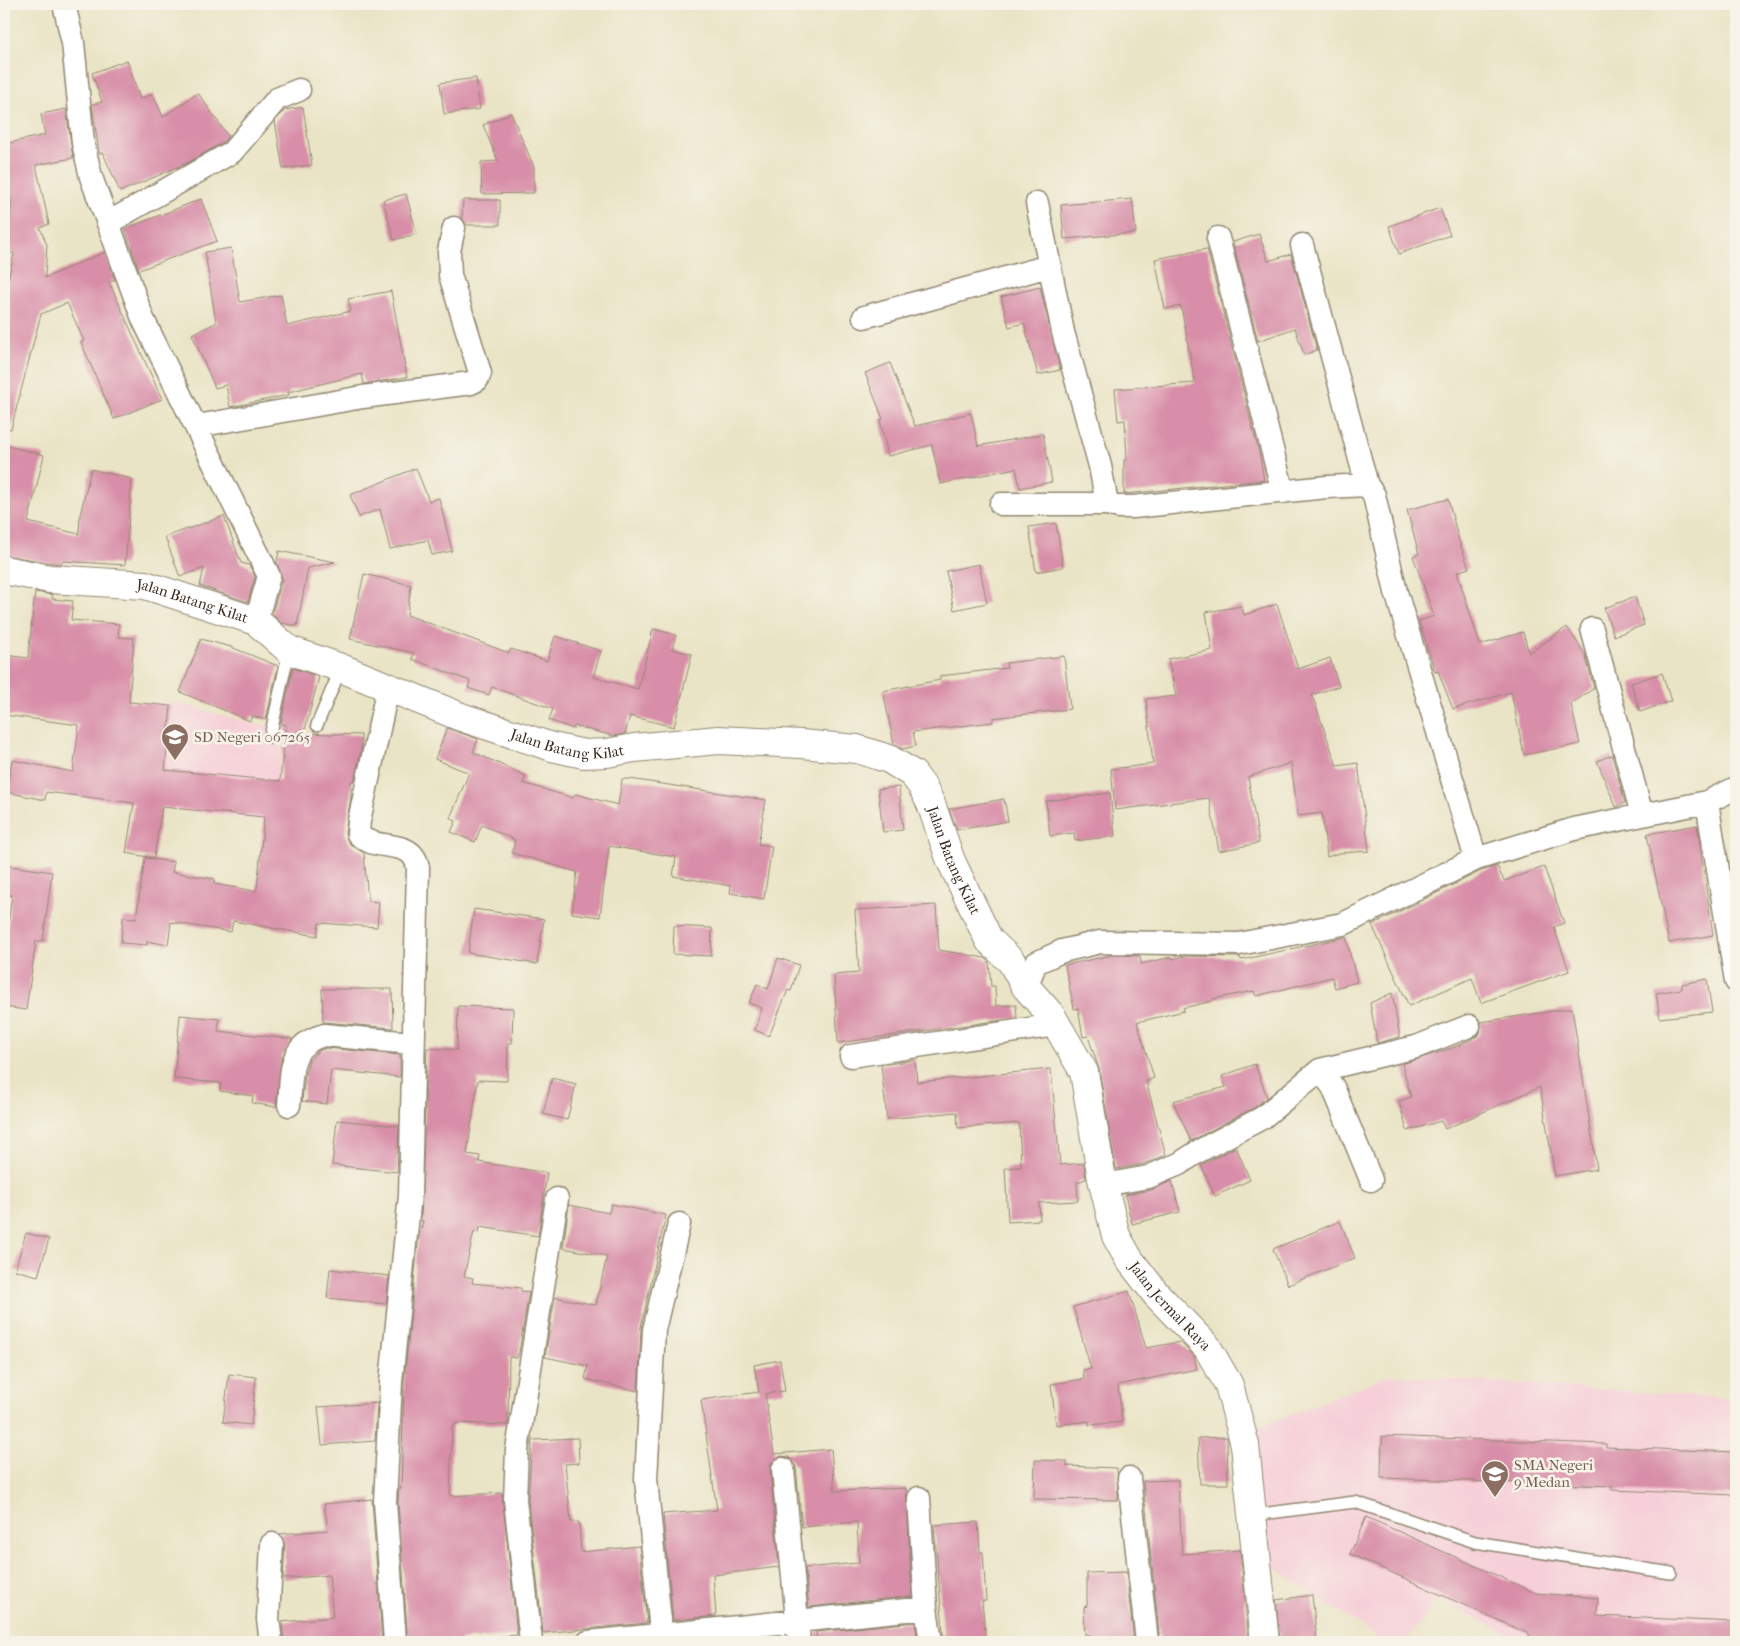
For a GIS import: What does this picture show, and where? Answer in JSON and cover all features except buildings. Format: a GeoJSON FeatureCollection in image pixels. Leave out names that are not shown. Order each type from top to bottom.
{"type":"FeatureCollection","features":[{"type":"Feature","properties":{"kind":"street"},"geometry":{"type":"LineString","coordinates":[[64,4],[74,43],[83,143],[92,178],[108,223],[143,319],[269,576],[256,621]]}},
{"type":"Feature","properties":{"kind":"street"},"geometry":{"type":"LineString","coordinates":[[108,223],[232,152],[277,99],[299,90]]}},
{"type":"Feature","properties":{"kind":"street"},"geometry":{"type":"LineString","coordinates":[[1037,203],[1063,332],[1100,466],[1107,504]]}},
{"type":"Feature","properties":{"kind":"street"},"geometry":{"type":"LineString","coordinates":[[197,426],[363,397],[470,384],[476,380],[480,373],[450,275],[450,251],[454,228]]}},
{"type":"Feature","properties":{"kind":"street"},"geometry":{"type":"LineString","coordinates":[[1218,238],[1283,492]]}},
{"type":"Feature","properties":{"kind":"street"},"geometry":{"type":"LineString","coordinates":[[1302,245],[1367,485],[1374,495],[1396,592],[1476,859]]}},
{"type":"Feature","properties":{"kind":"street"},"geometry":{"type":"LineString","coordinates":[[864,318],[1049,266]]}},
{"type":"Feature","properties":{"kind":"street"},"geometry":{"type":"LineString","coordinates":[[1001,504],[1107,504],[1118,507],[1133,507],[1327,487],[1367,485]]}},
{"type":"Feature","properties":{"kind":"street","name":"Jalan Batang Kilat"},"geometry":{"type":"LineString","coordinates":[[4,570],[50,579],[145,585],[256,621],[289,650],[341,668],[516,737],[584,754],[718,740],[857,749],[889,759],[913,774],[922,786],[972,909],[989,940],[1011,961],[1026,987]]}},
{"type":"Feature","properties":{"kind":"street"},"geometry":{"type":"LineString","coordinates":[[1592,628],[1642,815]]}},
{"type":"Feature","properties":{"kind":"street"},"geometry":{"type":"LineString","coordinates":[[388,687],[359,821],[358,834],[366,842],[409,850],[416,858],[418,868],[412,1043],[410,1196],[392,1382],[386,1502],[395,1642]]}},
{"type":"Feature","properties":{"kind":"street"},"geometry":{"type":"LineString","coordinates":[[1026,987],[1036,963],[1062,951],[1100,942],[1239,944],[1343,924],[1476,859],[1574,829],[1707,802],[1736,788]]}},
{"type":"Feature","properties":{"kind":"street"},"geometry":{"type":"LineString","coordinates":[[1707,802],[1736,981]]}},
{"type":"Feature","properties":{"kind":"street","name":"Jalan Jermal Raya"},"geometry":{"type":"LineString","coordinates":[[1026,987],[1051,1015],[1084,1072],[1102,1179],[1116,1236],[1129,1259],[1156,1294],[1207,1347],[1229,1385],[1245,1445],[1264,1642]]}},
{"type":"Feature","properties":{"kind":"street"},"geometry":{"type":"LineString","coordinates":[[851,1056],[1056,1025]]}},
{"type":"Feature","properties":{"kind":"street"},"geometry":{"type":"LineString","coordinates":[[1102,1179],[1115,1183],[1148,1177],[1179,1164],[1199,1151],[1262,1118],[1320,1070],[1416,1047],[1470,1026]]}},
{"type":"Feature","properties":{"kind":"street"},"geometry":{"type":"LineString","coordinates":[[289,1104],[294,1058],[300,1047],[312,1038],[324,1035],[412,1043]]}},
{"type":"Feature","properties":{"kind":"street"},"geometry":{"type":"LineString","coordinates":[[1320,1070],[1333,1087],[1371,1180]]}},
{"type":"Feature","properties":{"kind":"street"},"geometry":{"type":"LineString","coordinates":[[531,1642],[514,1500],[517,1450],[557,1199]]}},
{"type":"Feature","properties":{"kind":"street"},"geometry":{"type":"LineString","coordinates":[[661,1638],[646,1478],[654,1330],[679,1224]]}},
{"type":"Feature","properties":{"kind":"street"},"geometry":{"type":"LineString","coordinates":[[783,1469],[798,1632]]}},
{"type":"Feature","properties":{"kind":"street"},"geometry":{"type":"LineString","coordinates":[[1129,1478],[1147,1642]]}},
{"type":"Feature","properties":{"kind":"street"},"geometry":{"type":"LineString","coordinates":[[919,1498],[926,1608],[931,1642]]}},
{"type":"Feature","properties":{"kind":"street"},"geometry":{"type":"LineString","coordinates":[[271,1642],[268,1618],[272,1544]]}},
{"type":"Feature","properties":{"kind":"street"},"geometry":{"type":"LineString","coordinates":[[588,1642],[798,1632],[926,1608]]}},
{"type":"Feature","properties":{"kind":"lane"},"geometry":{"type":"LineString","coordinates":[[270,736],[289,650]]}},
{"type":"Feature","properties":{"kind":"lane"},"geometry":{"type":"LineString","coordinates":[[318,725],[341,668]]}},
{"type":"Feature","properties":{"kind":"lane"},"geometry":{"type":"LineString","coordinates":[[1252,1515],[1355,1502],[1475,1542],[1671,1573]]}},
{"type":"Feature","properties":{"kind":"shaded area","name":"SD Negeri 067265"},"geometry":{"type":"Polygon","coordinates":[[[79,700],[177,703],[250,723],[283,727],[275,822],[67,796],[79,700]]]}},
{"type":"Feature","properties":{"kind":"shaded area","name":"SMA Negeri 9 Medan"},"geometry":{"type":"Polygon","coordinates":[[[1389,1375],[1736,1399],[1736,1642],[1523,1642],[1437,1598],[1406,1642],[1385,1642],[1267,1563],[1242,1434],[1389,1375]]]}},
{"type":"Feature","properties":{"kind":"place","name":"SD Negeri 067265"},"geometry":{"type":"Point","coordinates":[175,761]}},
{"type":"Feature","properties":{"kind":"place","name":"SMA Negeri 9 Medan"},"geometry":{"type":"Point","coordinates":[1495,1498]}}]}
